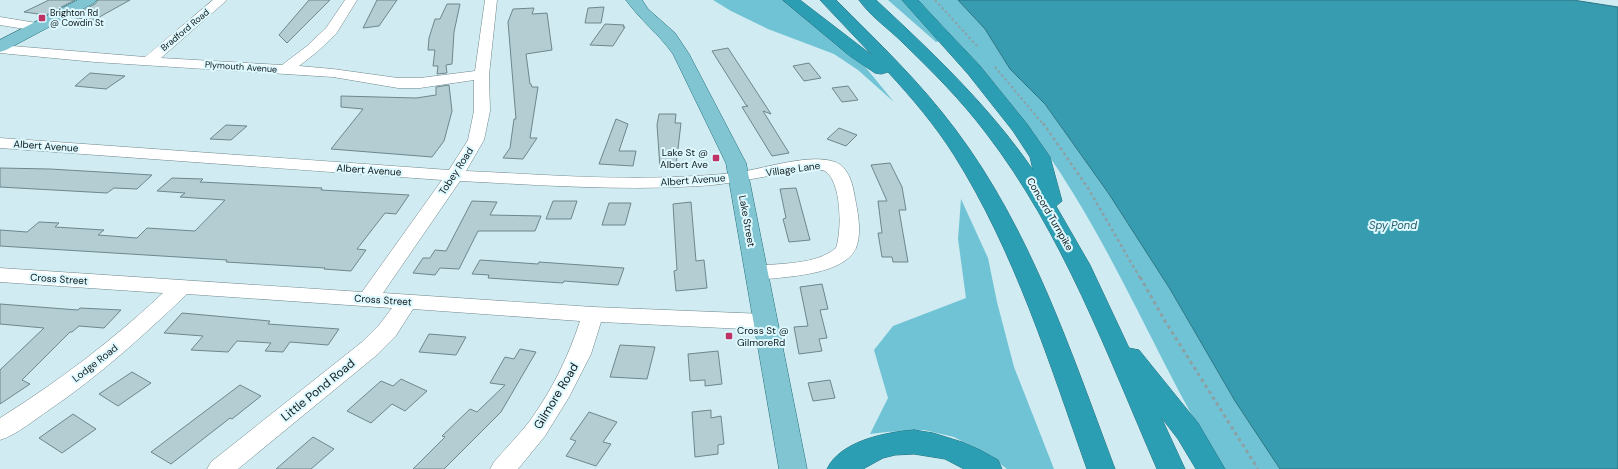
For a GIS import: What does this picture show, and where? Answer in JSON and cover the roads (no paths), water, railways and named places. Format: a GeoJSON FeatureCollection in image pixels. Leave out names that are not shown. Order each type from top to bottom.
{"type":"FeatureCollection","features":[{"type":"Feature","properties":{"kind":"highway"},"geometry":{"type":"LineString","coordinates":[[791,0],[856,52],[918,95]]}},
{"type":"Feature","properties":{"kind":"highway"},"geometry":{"type":"LineString","coordinates":[[828,0],[918,95],[963,154],[985,189],[1006,229],[1036,298],[1101,469]]}},
{"type":"Feature","properties":{"kind":"highway","name":"Concord Turnpike"},"geometry":{"type":"LineString","coordinates":[[867,0],[944,75],[987,121],[1020,165],[1057,223],[1080,269],[1171,469]]}},
{"type":"Feature","properties":{"kind":"highway"},"geometry":{"type":"LineString","coordinates":[[910,0],[985,83],[1040,157],[1057,223]]}},
{"type":"Feature","properties":{"kind":"highway"},"geometry":{"type":"LineString","coordinates":[[1108,328],[1188,431],[1211,469]]}},
{"type":"Feature","properties":{"kind":"highway"},"geometry":{"type":"LineString","coordinates":[[841,469],[853,459],[872,449],[890,444],[909,442],[928,442],[950,448],[988,469]]}},
{"type":"Feature","properties":{"kind":"main road"},"geometry":{"type":"LineString","coordinates":[[0,48],[89,0]]}},
{"type":"Feature","properties":{"kind":"main road","name":"Lake Street"},"geometry":{"type":"LineString","coordinates":[[634,0],[643,12],[669,36],[681,54],[736,163],[793,469]]}},
{"type":"Feature","properties":{"kind":"street","name":"Bradford Road"},"geometry":{"type":"LineString","coordinates":[[149,60],[221,0]]}},
{"type":"Feature","properties":{"kind":"street"},"geometry":{"type":"LineString","coordinates":[[285,70],[312,49],[331,31],[351,0]]}},
{"type":"Feature","properties":{"kind":"street","name":"Tobey Road"},"geometry":{"type":"LineString","coordinates":[[368,299],[472,148],[480,125],[482,111],[482,75],[491,0]]}},
{"type":"Feature","properties":{"kind":"street"},"geometry":{"type":"LineString","coordinates":[[0,21],[37,27]]}},
{"type":"Feature","properties":{"kind":"street","name":"Plymouth Avenue"},"geometry":{"type":"LineString","coordinates":[[0,48],[95,58],[149,60],[333,73],[398,83],[420,83],[482,75]]}},
{"type":"Feature","properties":{"kind":"street","name":"Albert Avenue"},"geometry":{"type":"LineString","coordinates":[[0,143],[454,176],[643,183],[739,177]]}},
{"type":"Feature","properties":{"kind":"street","name":"Village Lane"},"geometry":{"type":"LineString","coordinates":[[739,177],[803,166],[824,165],[830,166],[839,174],[846,192],[848,210],[848,241],[847,247],[838,259],[818,265],[756,273]]}},
{"type":"Feature","properties":{"kind":"street","name":"Cross Street"},"geometry":{"type":"LineString","coordinates":[[0,275],[593,314],[765,322]]}},
{"type":"Feature","properties":{"kind":"street","name":"Lodge Road"},"geometry":{"type":"LineString","coordinates":[[0,430],[38,406],[96,364],[134,333],[182,286]]}},
{"type":"Feature","properties":{"kind":"street","name":"Little Pond Road"},"geometry":{"type":"LineString","coordinates":[[220,469],[370,348],[387,332],[408,301]]}},
{"type":"Feature","properties":{"kind":"street","name":"Gilmore Road"},"geometry":{"type":"LineString","coordinates":[[503,469],[537,429],[561,391],[580,354],[593,314]]}},
{"type":"Feature","properties":{"kind":"water","name":"Spy Pond"},"geometry":{"type":"Polygon","coordinates":[[[958,0],[1573,0],[1618,7],[1618,469],[1280,469],[1235,401],[1170,289],[1109,194],[1045,104],[1010,69],[985,29],[958,0]]]}},
{"type":"Feature","properties":{"kind":"place","name":"Brighton Rd @ Cowdin St"},"geometry":{"type":"Point","coordinates":[42,18]}},
{"type":"Feature","properties":{"kind":"place","name":"Lake St @ Albert Ave"},"geometry":{"type":"Point","coordinates":[716,158]}},
{"type":"Feature","properties":{"kind":"place","name":"Cross St @ GilmoreRd"},"geometry":{"type":"Point","coordinates":[729,336]}}]}
